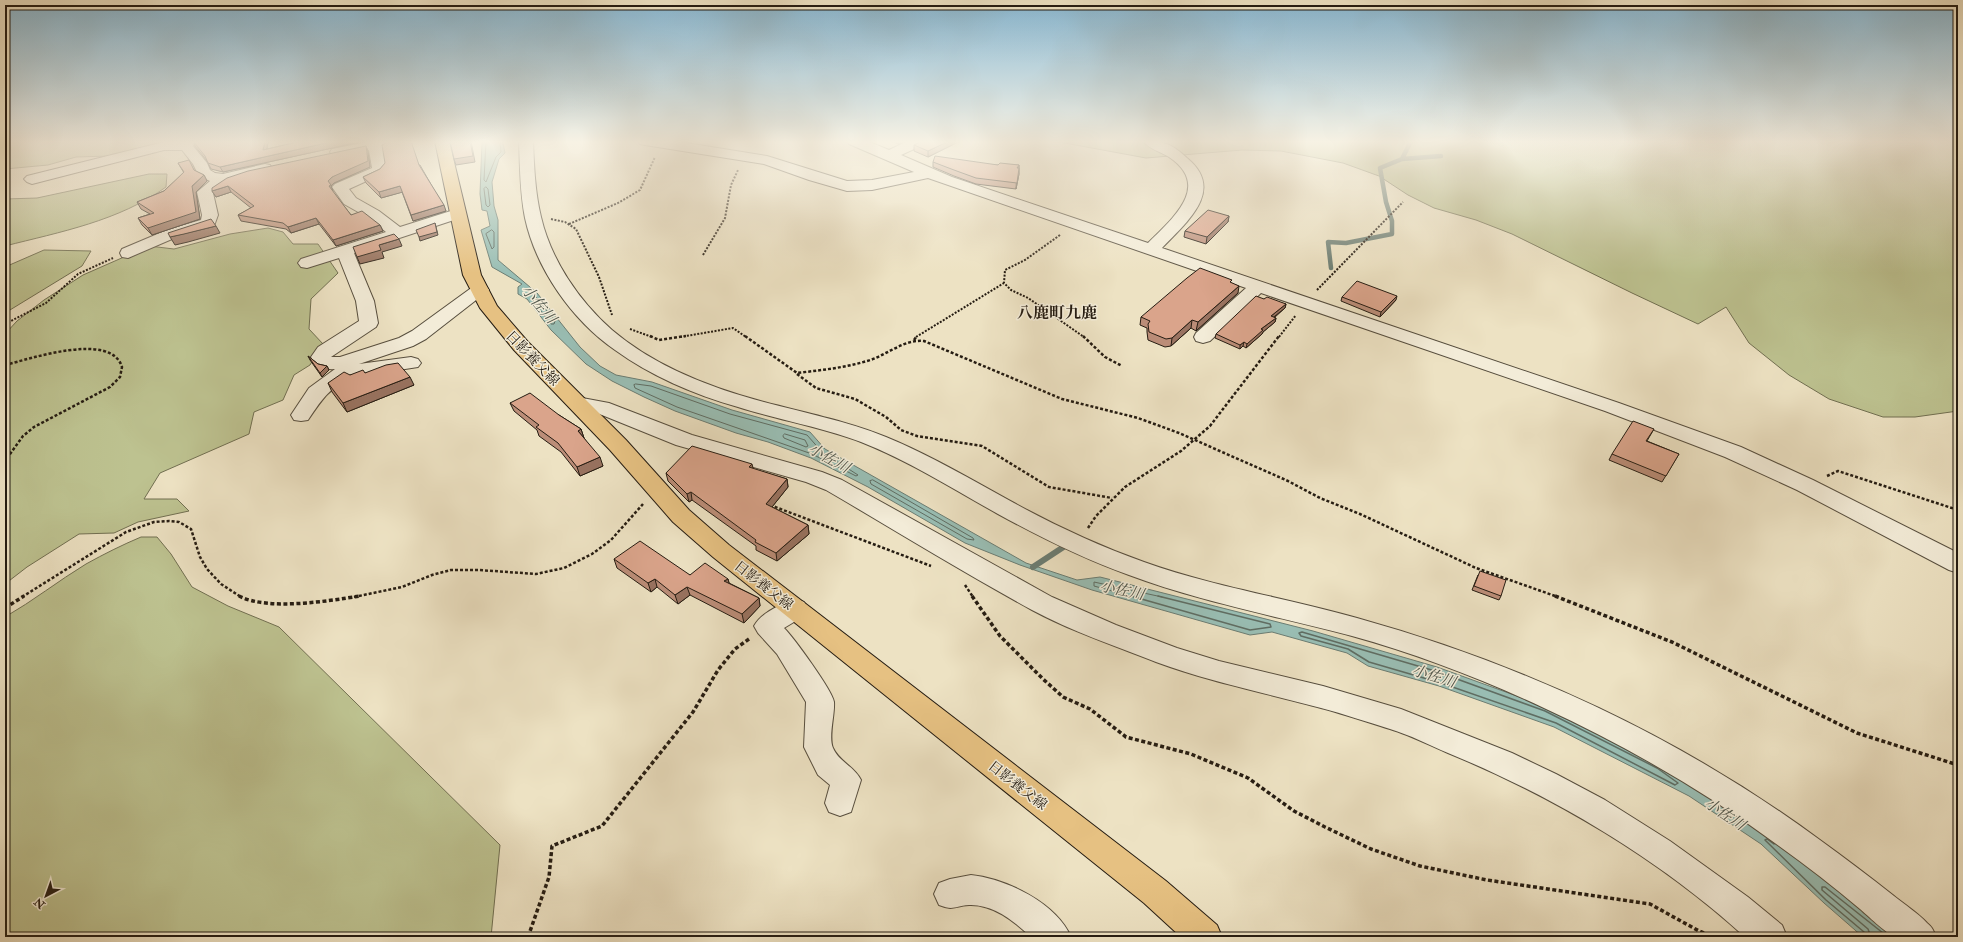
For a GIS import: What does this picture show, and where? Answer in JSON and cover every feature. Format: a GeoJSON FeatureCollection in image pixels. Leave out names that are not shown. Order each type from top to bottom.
{"type":"FeatureCollection","features":[{"type":"Feature","properties":{"kind":"main road","name":"日影養父線"},"geometry":{"type":"LineString","coordinates":[[451,185],[472,275],[489,308],[500,323],[618,445],[681,516],[721,551],[1155,892],[1205,937]]}},
{"type":"Feature","properties":{"kind":"street"},"geometry":{"type":"LineString","coordinates":[[128,253],[173,234],[208,223],[210,214],[205,192],[215,185]]}},
{"type":"Feature","properties":{"kind":"street"},"geometry":{"type":"LineString","coordinates":[[341,185],[340,187],[350,201],[372,214],[397,234]]}},
{"type":"Feature","properties":{"kind":"street"},"geometry":{"type":"LineString","coordinates":[[528,185],[533,218],[546,253],[564,285],[591,320],[620,345],[641,358],[699,387],[730,398],[810,419],[877,441],[914,457],[1010,511],[1060,536],[1137,569],[1195,589],[1386,636],[1499,676],[1558,702],[1606,725],[1727,792],[1850,879],[1919,937]]}},
{"type":"Feature","properties":{"kind":"street"},"geometry":{"type":"LineString","coordinates":[[842,185],[872,185]]}},
{"type":"Feature","properties":{"kind":"street"},"geometry":{"type":"LineString","coordinates":[[963,185],[1666,427],[1733,452],[1805,485],[1958,564]]}},
{"type":"Feature","properties":{"kind":"street"},"geometry":{"type":"LineString","coordinates":[[1151,250],[1188,211],[1194,202],[1197,185]]}},
{"type":"Feature","properties":{"kind":"street"},"geometry":{"type":"LineString","coordinates":[[307,263],[457,214]]}},
{"type":"Feature","properties":{"kind":"street"},"geometry":{"type":"LineString","coordinates":[[345,251],[365,300],[369,323],[338,341],[325,351],[321,357],[322,360],[331,364],[360,370],[411,363]]}},
{"type":"Feature","properties":{"kind":"street"},"geometry":{"type":"LineString","coordinates":[[1203,337],[1258,287]]}},
{"type":"Feature","properties":{"kind":"street"},"geometry":{"type":"LineString","coordinates":[[301,415],[312,395],[323,384],[346,366],[406,342],[419,335],[480,290]]}},
{"type":"Feature","properties":{"kind":"street"},"geometry":{"type":"LineString","coordinates":[[577,403],[602,407],[684,440],[814,477],[834,485],[1043,604],[1168,656],[1218,672],[1322,697],[1401,720],[1502,762],[1581,802],[1659,851],[1737,908],[1770,937]]}},
{"type":"Feature","properties":{"kind":"street"},"geometry":{"type":"LineString","coordinates":[[795,609],[768,626],[786,647],[820,701],[818,747],[828,766],[846,780],[840,803]]}},
{"type":"Feature","properties":{"kind":"street"},"geometry":{"type":"LineString","coordinates":[[950,894],[971,890],[1004,897],[1033,916],[1054,937]]}},
{"type":"Feature","properties":{"kind":"path"},"geometry":{"type":"LineString","coordinates":[[568,224],[618,203],[640,190],[642,185]]}},
{"type":"Feature","properties":{"kind":"path"},"geometry":{"type":"LineString","coordinates":[[703,255],[723,225],[728,210],[731,185]]}},
{"type":"Feature","properties":{"kind":"path"},"geometry":{"type":"LineString","coordinates":[[1077,543],[1096,516],[1112,498],[1125,487],[1182,451],[1210,426],[1305,303],[1403,202]]}},
{"type":"Feature","properties":{"kind":"path"},"geometry":{"type":"LineString","coordinates":[[533,218],[555,219],[576,229],[599,277],[615,319]]}},
{"type":"Feature","properties":{"kind":"path"},"geometry":{"type":"LineString","coordinates":[[1075,224],[1025,260],[1005,270],[1004,283],[1011,290],[1028,298],[1046,312],[1080,334],[1105,357],[1122,366]]}},
{"type":"Feature","properties":{"kind":"path"},"geometry":{"type":"LineString","coordinates":[[5,324],[46,303],[78,274],[128,253]]}},
{"type":"Feature","properties":{"kind":"path"},"geometry":{"type":"LineString","coordinates":[[797,373],[854,365],[878,358],[914,340],[916,337],[961,308],[1004,283]]}},
{"type":"Feature","properties":{"kind":"path"},"geometry":{"type":"LineString","coordinates":[[625,327],[659,340],[733,328],[816,388],[855,399],[886,417],[901,430],[917,436],[982,446],[1049,487],[1112,498]]}},
{"type":"Feature","properties":{"kind":"path"},"geometry":{"type":"LineString","coordinates":[[914,340],[924,341],[1062,398],[1138,418],[1195,440],[1288,481],[1320,498],[1360,514],[1476,568],[1526,585],[1672,642],[1857,733],[1958,765]]}},
{"type":"Feature","properties":{"kind":"path"},"geometry":{"type":"LineString","coordinates":[[5,366],[67,350],[85,348],[110,353],[117,357],[122,366],[122,372],[110,387],[34,427],[17,442],[5,460]]}},
{"type":"Feature","properties":{"kind":"path"},"geometry":{"type":"LineString","coordinates":[[1805,485],[1838,471],[1958,510]]}},
{"type":"Feature","properties":{"kind":"path"},"geometry":{"type":"LineString","coordinates":[[5,608],[115,538],[144,525],[170,520],[188,525],[197,541],[198,553],[204,565],[227,589],[244,599],[258,602],[316,602],[352,598],[402,587],[450,570],[483,570],[518,574],[551,572],[564,568],[604,545],[616,536],[643,505],[659,492]]}},
{"type":"Feature","properties":{"kind":"path"},"geometry":{"type":"LineString","coordinates":[[769,504],[932,567]]}},
{"type":"Feature","properties":{"kind":"path"},"geometry":{"type":"LineString","coordinates":[[964,583],[976,603],[1000,636],[1043,679],[1063,697],[1090,709],[1126,737],[1191,754],[1248,778],[1294,811],[1325,827],[1371,849],[1420,866],[1487,880],[1650,904],[1699,931],[1714,937]]}},
{"type":"Feature","properties":{"kind":"path"},"geometry":{"type":"LineString","coordinates":[[528,937],[549,877],[552,846],[602,826],[693,712],[718,670],[735,649],[768,626]]}},
{"type":"Feature","properties":{"kind":"green space"},"geometry":{"type":"Polygon","coordinates":[[[98,185],[166,185],[166,187],[148,199],[109,217],[68,230],[5,246],[5,199],[37,198],[98,185]]]}},
{"type":"Feature","properties":{"kind":"green space"},"geometry":{"type":"Polygon","coordinates":[[[1393,185],[1958,185],[1958,411],[1915,417],[1883,417],[1829,399],[1789,375],[1749,343],[1726,307],[1698,324],[1512,234],[1476,220],[1434,208],[1408,195],[1393,185]]]}},
{"type":"Feature","properties":{"kind":"green space"},"geometry":{"type":"Polygon","coordinates":[[[268,228],[283,232],[293,244],[318,244],[338,273],[311,299],[309,329],[323,344],[310,365],[294,375],[283,400],[254,412],[249,434],[160,473],[144,499],[177,499],[189,511],[138,522],[114,533],[79,534],[27,567],[5,584],[5,334],[17,321],[44,300],[83,275],[149,246],[174,249],[230,234],[268,228]]]}},
{"type":"Feature","properties":{"kind":"green space"},"geometry":{"type":"Polygon","coordinates":[[[44,250],[91,251],[82,266],[5,313],[5,267],[44,250]]]}},
{"type":"Feature","properties":{"kind":"green space"},"geometry":{"type":"Polygon","coordinates":[[[141,537],[157,537],[171,554],[192,587],[228,606],[279,627],[500,845],[491,937],[5,937],[5,617],[86,564],[141,537]]]}},
{"type":"Feature","properties":{"kind":"water","name":"小佐川"},"geometry":{"type":"Polygon","coordinates":[[[480,185],[492,185],[494,206],[498,220],[498,260],[537,293],[580,347],[600,366],[616,375],[652,382],[732,410],[810,432],[825,449],[1026,563],[1077,580],[1100,577],[1313,631],[1437,667],[1547,707],[1659,765],[1743,818],[1902,937],[1863,937],[1761,844],[1689,796],[1554,727],[1439,686],[1368,666],[1347,653],[1272,632],[1250,635],[1092,590],[1020,565],[965,543],[868,487],[811,458],[675,411],[612,381],[586,364],[551,330],[527,299],[518,294],[518,287],[522,284],[492,267],[481,230],[490,226],[487,211],[482,210],[480,185]]]}},
{"type":"Feature","properties":{"kind":"building"},"geometry":{"type":"Polygon","coordinates":[[[170,185],[193,185],[192,186],[196,212],[148,228],[138,218],[154,213],[137,202],[164,191],[170,185]]]}},
{"type":"Feature","properties":{"kind":"building"},"geometry":{"type":"Polygon","coordinates":[[[217,185],[331,185],[329,186],[351,215],[362,211],[380,225],[333,240],[316,218],[288,227],[283,223],[238,215],[254,206],[228,186],[212,191],[212,188],[217,185]]]}},
{"type":"Feature","properties":{"kind":"building"},"geometry":{"type":"Polygon","coordinates":[[[371,185],[431,185],[444,205],[411,215],[400,186],[379,192],[371,185]]]}},
{"type":"Feature","properties":{"kind":"building"},"geometry":{"type":"Polygon","coordinates":[[[1208,210],[1229,216],[1207,237],[1185,231],[1208,210]]]}},
{"type":"Feature","properties":{"kind":"building"},"geometry":{"type":"Polygon","coordinates":[[[211,219],[216,226],[170,237],[168,233],[211,219]]]}},
{"type":"Feature","properties":{"kind":"building"},"geometry":{"type":"Polygon","coordinates":[[[435,223],[437,232],[419,237],[416,230],[435,223]]]}},
{"type":"Feature","properties":{"kind":"building"},"geometry":{"type":"Polygon","coordinates":[[[394,234],[399,239],[379,245],[381,250],[357,257],[353,247],[394,234]]]}},
{"type":"Feature","properties":{"kind":"building"},"geometry":{"type":"Polygon","coordinates":[[[1200,268],[1232,280],[1230,282],[1239,286],[1198,322],[1192,320],[1172,338],[1166,339],[1149,332],[1148,324],[1150,321],[1141,317],[1200,268]]]}},
{"type":"Feature","properties":{"kind":"building"},"geometry":{"type":"Polygon","coordinates":[[[1357,281],[1397,296],[1381,312],[1342,297],[1357,281]]]}},
{"type":"Feature","properties":{"kind":"building"},"geometry":{"type":"Polygon","coordinates":[[[1256,296],[1264,299],[1267,297],[1286,304],[1271,316],[1276,318],[1261,329],[1263,330],[1247,344],[1244,342],[1240,345],[1216,334],[1256,296]]]}},
{"type":"Feature","properties":{"kind":"building"},"geometry":{"type":"Polygon","coordinates":[[[308,356],[318,364],[327,366],[320,373],[308,356]]]}},
{"type":"Feature","properties":{"kind":"building"},"geometry":{"type":"Polygon","coordinates":[[[398,363],[410,377],[343,403],[328,383],[344,372],[350,375],[363,370],[365,373],[386,365],[398,363]]]}},
{"type":"Feature","properties":{"kind":"building"},"geometry":{"type":"Polygon","coordinates":[[[530,393],[559,415],[581,429],[578,431],[600,457],[577,467],[558,443],[536,427],[539,425],[510,403],[530,393]]]}},
{"type":"Feature","properties":{"kind":"building"},"geometry":{"type":"Polygon","coordinates":[[[1633,421],[1654,429],[1646,441],[1679,454],[1666,476],[1612,454],[1633,421]]]}},
{"type":"Feature","properties":{"kind":"building"},"geometry":{"type":"Polygon","coordinates":[[[692,446],[752,464],[749,467],[787,479],[766,504],[808,525],[776,553],[755,542],[756,540],[691,492],[687,494],[666,473],[692,446]]]}},
{"type":"Feature","properties":{"kind":"building"},"geometry":{"type":"Polygon","coordinates":[[[640,541],[690,575],[705,563],[728,579],[724,581],[759,598],[742,614],[687,587],[675,595],[655,579],[648,583],[614,559],[640,541]]]}},
{"type":"Feature","properties":{"kind":"building"},"geometry":{"type":"Polygon","coordinates":[[[1480,571],[1506,580],[1501,596],[1474,586],[1480,571]]]}},
{"type":"Feature","properties":{"kind":"waterway"},"geometry":{"type":"LineString","coordinates":[[1331,268],[1328,242],[1346,243],[1392,234],[1392,221],[1386,202],[1383,185]]}},
{"type":"Feature","properties":{"kind":"waterway"},"geometry":{"type":"LineString","coordinates":[[1033,567],[1065,546]]}},
{"type":"Feature","properties":{"kind":"district","name":"八鹿町九鹿"},"geometry":{"type":"Point","coordinates":[1057,312]}}]}
